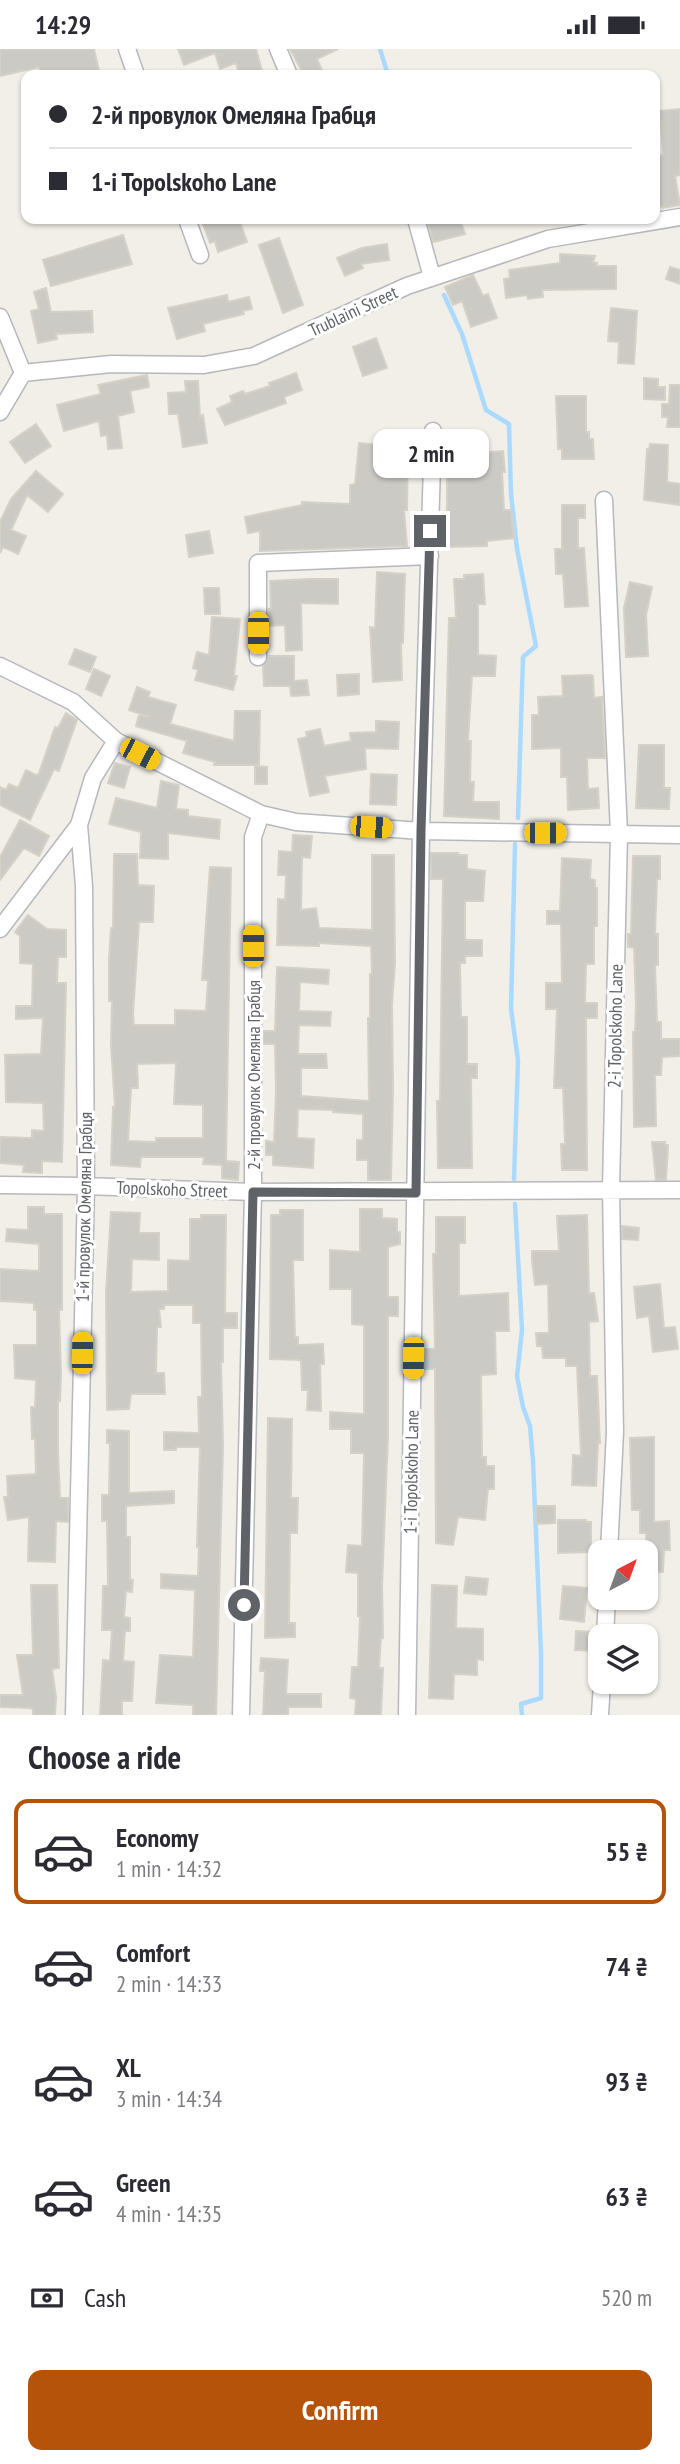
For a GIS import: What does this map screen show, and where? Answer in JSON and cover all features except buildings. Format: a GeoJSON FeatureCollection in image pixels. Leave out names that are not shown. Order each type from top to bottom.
{"type":"FeatureCollection","features":[{"type":"Feature","properties":{"kind":"street"},"geometry":{"type":"LineString","coordinates":[[127,49],[134,70]]}},
{"type":"Feature","properties":{"kind":"street"},"geometry":{"type":"LineString","coordinates":[[278,49],[287,70]]}},
{"type":"Feature","properties":{"kind":"street","name":"Trublaini Street"},"geometry":{"type":"LineString","coordinates":[[660,220],[680,217]]}},
{"type":"Feature","properties":{"kind":"street"},"geometry":{"type":"LineString","coordinates":[[189,224],[200,255]]}},
{"type":"Feature","properties":{"kind":"street"},"geometry":{"type":"LineString","coordinates":[[417,224],[432,277]]}},
{"type":"Feature","properties":{"kind":"street","name":"Trublaini Street"},"geometry":{"type":"LineString","coordinates":[[23,373],[111,364],[204,365],[254,356],[432,277],[548,239],[638,224]]}},
{"type":"Feature","properties":{"kind":"street"},"geometry":{"type":"LineString","coordinates":[[0,317],[23,373],[0,412]]}},
{"type":"Feature","properties":{"kind":"street","name":"1-i Topolskoho Lane"},"geometry":{"type":"LineString","coordinates":[[407,1715],[421,831],[433,431]]}},
{"type":"Feature","properties":{"kind":"street","name":"2-i Topolskoho Lane"},"geometry":{"type":"LineString","coordinates":[[604,500],[620,833],[611,1189],[615,1432],[610,1540]]}},
{"type":"Feature","properties":{"kind":"street"},"geometry":{"type":"LineString","coordinates":[[258,657],[258,563],[430,556]]}},
{"type":"Feature","properties":{"kind":"street"},"geometry":{"type":"LineString","coordinates":[[0,666],[73,702],[116,741],[261,814],[296,822],[421,831],[680,835]]}},
{"type":"Feature","properties":{"kind":"street"},"geometry":{"type":"LineString","coordinates":[[0,929],[79,825],[93,778],[116,741]]}},
{"type":"Feature","properties":{"kind":"street","name":"2-й провулок Омеляна Грабця"},"geometry":{"type":"LineString","coordinates":[[241,1715],[253,1192],[253,837],[261,814]]}},
{"type":"Feature","properties":{"kind":"street","name":"1-й провулок Омеляна Грабця"},"geometry":{"type":"LineString","coordinates":[[74,1715],[86,1186],[84,886],[79,825]]}},
{"type":"Feature","properties":{"kind":"street","name":"Topolskoho Street"},"geometry":{"type":"LineString","coordinates":[[0,1185],[253,1192],[416,1193],[680,1189]]}},
{"type":"Feature","properties":{"kind":"street"},"geometry":{"type":"LineString","coordinates":[[600,1715],[601,1694]]}},
{"type":"Feature","properties":{"kind":"waterway"},"geometry":{"type":"LineString","coordinates":[[380,49],[386,70]]}},
{"type":"Feature","properties":{"kind":"waterway"},"geometry":{"type":"LineString","coordinates":[[444,295],[462,334],[486,410],[509,424],[511,494],[517,549],[536,646],[523,657],[518,818]]}},
{"type":"Feature","properties":{"kind":"waterway"},"geometry":{"type":"LineString","coordinates":[[514,1179],[518,1060],[511,1009],[515,844]]}},
{"type":"Feature","properties":{"kind":"waterway"},"geometry":{"type":"LineString","coordinates":[[515,1204],[522,1330],[517,1376],[530,1426],[541,1653],[541,1698],[521,1704],[522,1715]]}},
{"type":"Feature","properties":{"kind":"route"},"geometry":{"type":"LineString","coordinates":[[244,1605],[253,1192],[416,1193],[421,831],[430,531]]}}]}
